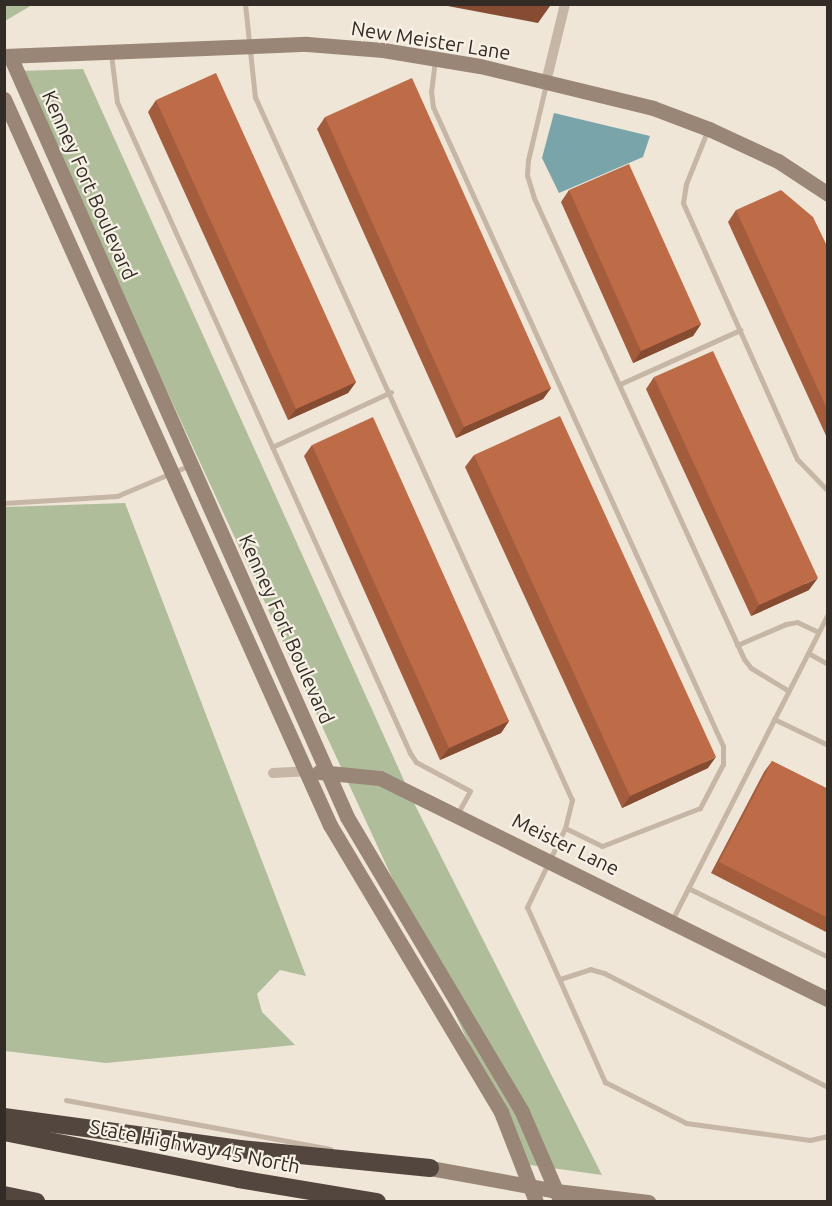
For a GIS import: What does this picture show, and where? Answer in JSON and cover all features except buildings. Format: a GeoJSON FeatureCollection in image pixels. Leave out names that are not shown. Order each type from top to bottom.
{"type":"FeatureCollection","features":[{"type":"Feature","properties":{"kind":"highway"},"geometry":{"type":"LineString","coordinates":[[4,1117],[240,1149],[430,1168]]}},
{"type":"Feature","properties":{"kind":"highway","name":"State Highway 45 North"},"geometry":{"type":"LineString","coordinates":[[4,1132],[239,1179],[377,1202]]}},
{"type":"Feature","properties":{"kind":"highway"},"geometry":{"type":"LineString","coordinates":[[4,1195],[36,1202]]}},
{"type":"Feature","properties":{"kind":"street"},"geometry":{"type":"LineString","coordinates":[[546,82],[566,4]]}},
{"type":"Feature","properties":{"kind":"street","name":"New Meister Lane"},"geometry":{"type":"LineString","coordinates":[[7,56],[111,50],[307,44],[435,59],[546,82],[653,108],[709,129],[778,161],[828,194]]}},
{"type":"Feature","properties":{"kind":"street","name":"Kenney Fort Boulevard"},"geometry":{"type":"LineString","coordinates":[[7,56],[347,817],[522,1112],[558,1196]]}},
{"type":"Feature","properties":{"kind":"street","name":"Kenney Fort Boulevard"},"geometry":{"type":"LineString","coordinates":[[4,99],[171,476],[330,825],[501,1112],[536,1202]]}},
{"type":"Feature","properties":{"kind":"street","name":"Meister Lane"},"geometry":{"type":"LineString","coordinates":[[273,773],[306,771],[380,778],[549,858],[828,999]]}},
{"type":"Feature","properties":{"kind":"street"},"geometry":{"type":"LineString","coordinates":[[430,1168],[530,1186],[558,1196],[648,1202]]}},
{"type":"Feature","properties":{"kind":"lane"},"geometry":{"type":"LineString","coordinates":[[245,4],[247,46],[255,97],[391,392],[572,800],[565,828],[527,908],[605,1082],[686,1123],[810,1140],[828,1136]]}},
{"type":"Feature","properties":{"kind":"lane"},"geometry":{"type":"LineString","coordinates":[[111,50],[117,102],[410,753],[416,762],[470,791],[457,814]]}},
{"type":"Feature","properties":{"kind":"lane"},"geometry":{"type":"LineString","coordinates":[[435,59],[431,91],[433,107],[723,746],[723,764],[700,808],[602,846],[565,828]]}},
{"type":"Feature","properties":{"kind":"lane"},"geometry":{"type":"LineString","coordinates":[[546,82],[526,176],[737,645],[751,668],[789,691]]}},
{"type":"Feature","properties":{"kind":"lane"},"geometry":{"type":"LineString","coordinates":[[709,129],[686,184],[683,203],[797,459],[828,491]]}},
{"type":"Feature","properties":{"kind":"lane"},"geometry":{"type":"LineString","coordinates":[[620,384],[740,330]]}},
{"type":"Feature","properties":{"kind":"lane"},"geometry":{"type":"LineString","coordinates":[[272,447],[391,392]]}},
{"type":"Feature","properties":{"kind":"lane"},"geometry":{"type":"LineString","coordinates":[[4,502],[117,496],[171,476],[191,465]]}},
{"type":"Feature","properties":{"kind":"lane"},"geometry":{"type":"LineString","coordinates":[[671,921],[828,614]]}},
{"type":"Feature","properties":{"kind":"lane"},"geometry":{"type":"LineString","coordinates":[[737,645],[786,624],[797,622],[818,632]]}},
{"type":"Feature","properties":{"kind":"lane"},"geometry":{"type":"LineString","coordinates":[[808,653],[828,664]]}},
{"type":"Feature","properties":{"kind":"lane"},"geometry":{"type":"LineString","coordinates":[[774,719],[828,745]]}},
{"type":"Feature","properties":{"kind":"lane"},"geometry":{"type":"LineString","coordinates":[[688,888],[828,957]]}},
{"type":"Feature","properties":{"kind":"lane"},"geometry":{"type":"LineString","coordinates":[[560,979],[583,970],[604,973],[828,1087]]}},
{"type":"Feature","properties":{"kind":"lane"},"geometry":{"type":"LineString","coordinates":[[66,1101],[430,1168]]}},
{"type":"Feature","properties":{"kind":"green space"},"geometry":{"type":"Polygon","coordinates":[[[5,4],[32,4],[32,5],[5,21],[5,4]]]}},
{"type":"Feature","properties":{"kind":"green space"},"geometry":{"type":"Polygon","coordinates":[[[83,69],[416,807],[602,1175],[516,1163],[488,1085],[19,71],[83,69]]]}},
{"type":"Feature","properties":{"kind":"green space"},"geometry":{"type":"Polygon","coordinates":[[[125,503],[306,976],[280,970],[257,994],[262,1012],[295,1045],[106,1063],[5,1051],[5,507],[125,503]]]}},
{"type":"Feature","properties":{"kind":"water"},"geometry":{"type":"Polygon","coordinates":[[[554,113],[650,136],[643,157],[559,193],[542,158],[554,113]]]}}]}
